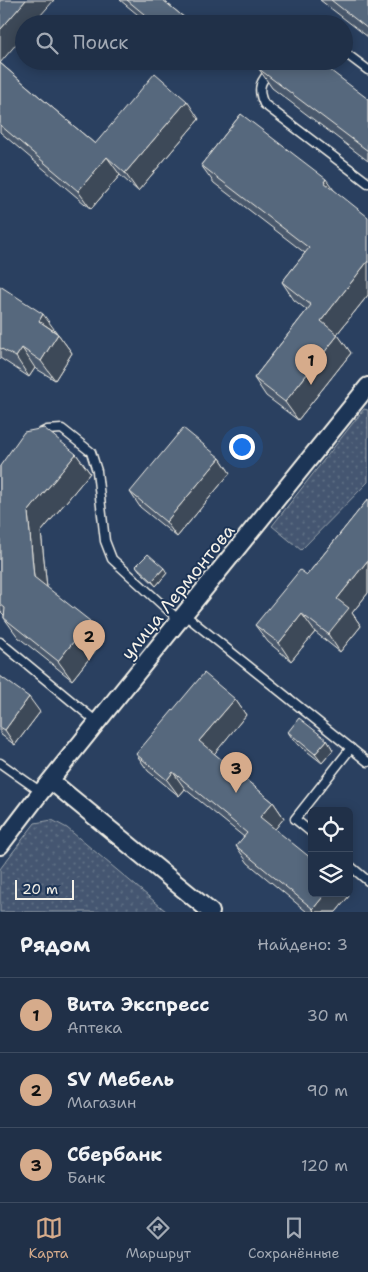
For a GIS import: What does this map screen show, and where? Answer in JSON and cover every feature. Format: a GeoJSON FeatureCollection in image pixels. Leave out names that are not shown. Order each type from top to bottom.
{"type":"FeatureCollection","features":[{"type":"Feature","properties":{"kind":"street","name":"улица Лермонтова"},"geometry":{"type":"LineString","coordinates":[[0,846],[46,786],[368,386]]}},
{"type":"Feature","properties":{"kind":"street"},"geometry":{"type":"LineString","coordinates":[[46,786],[211,912]]}},
{"type":"Feature","properties":{"kind":"lane"},"geometry":{"type":"LineString","coordinates":[[353,59],[368,70]]}},
{"type":"Feature","properties":{"kind":"lane"},"geometry":{"type":"LineString","coordinates":[[271,70],[260,84],[258,94],[264,104],[368,183]]}},
{"type":"Feature","properties":{"kind":"lane"},"geometry":{"type":"LineString","coordinates":[[34,436],[47,430],[62,430],[91,452],[97,470],[104,541],[112,559],[183,618],[368,762]]}},
{"type":"Feature","properties":{"kind":"lane"},"geometry":{"type":"LineString","coordinates":[[0,642],[98,723]]}},
{"type":"Feature","properties":{"kind":"lane"},"geometry":{"type":"LineString","coordinates":[[308,830],[294,819],[351,748]]}},
{"type":"Feature","properties":{"kind":"lane"},"geometry":{"type":"LineString","coordinates":[[0,763],[46,786]]}},
{"type":"Feature","properties":{"kind":"lane"},"geometry":{"type":"LineString","coordinates":[[353,868],[368,881]]}},
{"type":"Feature","properties":{"kind":"shaded area"},"geometry":{"type":"Polygon","coordinates":[[[364,409],[368,410],[368,482],[301,550],[272,526],[364,409]]]}},
{"type":"Feature","properties":{"kind":"shaded area"},"geometry":{"type":"Polygon","coordinates":[[[52,820],[67,828],[167,912],[0,912],[0,869],[35,823],[52,820]]]}},
{"type":"Feature","properties":{"kind":"building"},"geometry":{"type":"Polygon","coordinates":[[[0,0],[26,0],[0,30],[0,0]]]}},
{"type":"Feature","properties":{"kind":"building"},"geometry":{"type":"Polygon","coordinates":[[[127,0],[163,0],[181,15],[145,15],[127,0]]]}},
{"type":"Feature","properties":{"kind":"building"},"geometry":{"type":"Polygon","coordinates":[[[331,0],[368,0],[368,29],[353,17],[353,15],[350,15],[331,0]]]}},
{"type":"Feature","properties":{"kind":"building"},"geometry":{"type":"Polygon","coordinates":[[[0,63],[95,144],[155,73],[187,101],[125,173],[107,157],[78,191],[0,125],[0,63]]]}},
{"type":"Feature","properties":{"kind":"building"},"geometry":{"type":"Polygon","coordinates":[[[260,70],[330,70],[368,99],[368,151],[260,70]]]}},
{"type":"Feature","properties":{"kind":"building"},"geometry":{"type":"Polygon","coordinates":[[[241,114],[326,179],[324,182],[368,217],[368,261],[321,321],[338,335],[285,402],[254,378],[311,305],[282,282],[309,248],[201,165],[241,114]]]}},
{"type":"Feature","properties":{"kind":"building"},"geometry":{"type":"Polygon","coordinates":[[[0,286],[43,314],[39,321],[58,334],[41,361],[22,348],[16,357],[0,348],[0,286]]]}},
{"type":"Feature","properties":{"kind":"building"},"geometry":{"type":"Polygon","coordinates":[[[44,428],[76,454],[28,512],[34,577],[90,621],[58,661],[4,618],[5,608],[0,604],[0,466],[24,432],[44,428]]]}},
{"type":"Feature","properties":{"kind":"building"},"geometry":{"type":"Polygon","coordinates":[[[183,428],[220,458],[166,522],[130,492],[183,428]]]}},
{"type":"Feature","properties":{"kind":"building"},"geometry":{"type":"Polygon","coordinates":[[[368,499],[368,560],[337,599],[349,608],[328,634],[302,614],[279,643],[255,625],[300,570],[307,575],[368,499]]]}},
{"type":"Feature","properties":{"kind":"building"},"geometry":{"type":"Polygon","coordinates":[[[148,554],[164,568],[152,581],[136,566],[148,554]]]}},
{"type":"Feature","properties":{"kind":"building"},"geometry":{"type":"Polygon","coordinates":[[[204,673],[235,699],[199,741],[273,802],[260,817],[308,856],[308,897],[323,897],[313,909],[236,846],[247,833],[173,772],[167,780],[136,754],[204,673]]]}},
{"type":"Feature","properties":{"kind":"building"},"geometry":{"type":"Polygon","coordinates":[[[0,676],[29,697],[5,730],[0,727],[0,676]]]}},
{"type":"Feature","properties":{"kind":"building"},"geometry":{"type":"Polygon","coordinates":[[[299,718],[327,740],[315,754],[288,732],[299,718]]]}},
{"type":"Feature","properties":{"kind":"place","name":"Вита Экспресс"},"geometry":{"type":"Point","coordinates":[311,385]}},
{"type":"Feature","properties":{"kind":"place","name":"SV Мебель"},"geometry":{"type":"Point","coordinates":[89,661]}},
{"type":"Feature","properties":{"kind":"place","name":"Сбербанк"},"geometry":{"type":"Point","coordinates":[236,793]}}]}
